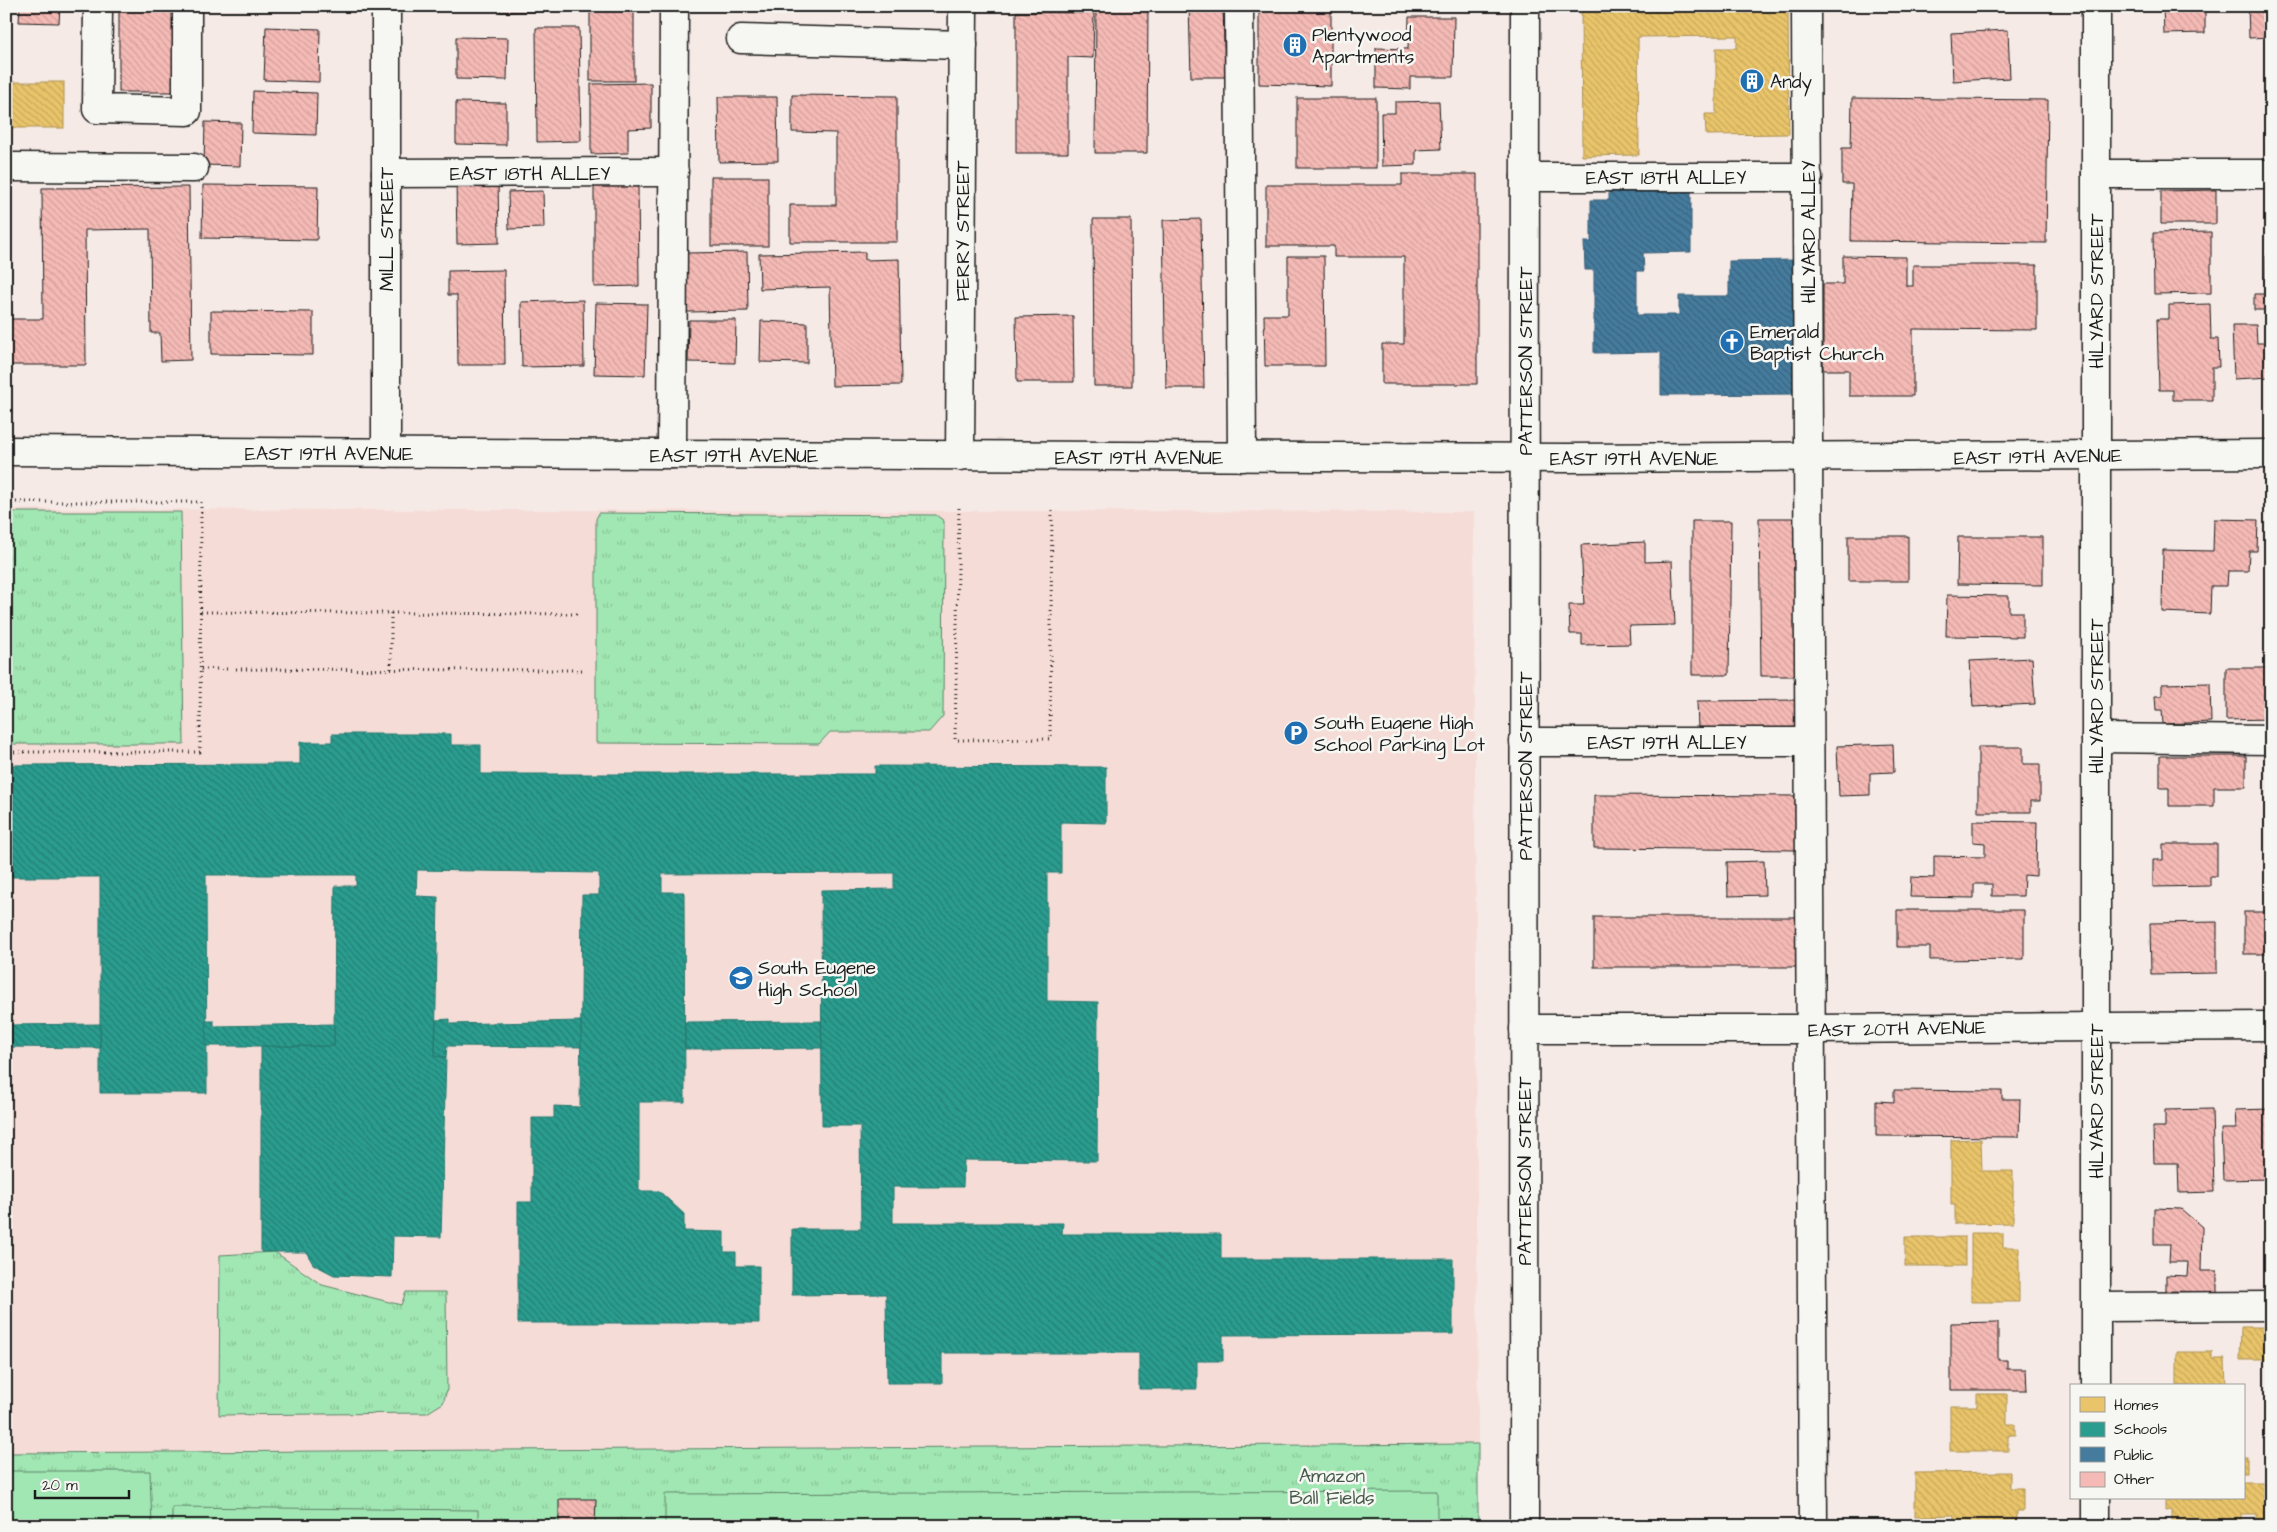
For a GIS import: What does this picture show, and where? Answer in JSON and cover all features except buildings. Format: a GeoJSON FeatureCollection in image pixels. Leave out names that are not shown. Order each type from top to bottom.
{"type":"FeatureCollection","features":[{"type":"Feature","properties":{"kind":"street"},"geometry":{"type":"LineString","coordinates":[[98,6],[97,109],[187,111],[187,6]]}},
{"type":"Feature","properties":{"kind":"street","name":"MILL STREET"},"geometry":{"type":"LineString","coordinates":[[386,6],[386,453]]}},
{"type":"Feature","properties":{"kind":"street"},"geometry":{"type":"LineString","coordinates":[[672,454],[674,6]]}},
{"type":"Feature","properties":{"kind":"street","name":"FERRY STREET"},"geometry":{"type":"LineString","coordinates":[[960,456],[963,6]]}},
{"type":"Feature","properties":{"kind":"street"},"geometry":{"type":"LineString","coordinates":[[1239,6],[1242,457]]}},
{"type":"Feature","properties":{"kind":"street","name":"PATTERSON STREET"},"geometry":{"type":"LineString","coordinates":[[1524,1526],[1525,6]]}},
{"type":"Feature","properties":{"kind":"street","name":"HILYARD ALLEY"},"geometry":{"type":"LineString","coordinates":[[1806,6],[1813,1526]]}},
{"type":"Feature","properties":{"kind":"street","name":"HILYARD STREET"},"geometry":{"type":"LineString","coordinates":[[2096,6],[2096,1384]]}},
{"type":"Feature","properties":{"kind":"street"},"geometry":{"type":"LineString","coordinates":[[741,39],[962,45]]}},
{"type":"Feature","properties":{"kind":"street"},"geometry":{"type":"LineString","coordinates":[[6,167],[194,168]]}},
{"type":"Feature","properties":{"kind":"street","name":"EAST 18TH ALLEY"},"geometry":{"type":"LineString","coordinates":[[386,173],[674,172]]}},
{"type":"Feature","properties":{"kind":"street"},"geometry":{"type":"LineString","coordinates":[[2096,174],[2271,174]]}},
{"type":"Feature","properties":{"kind":"street","name":"EAST 18TH ALLEY"},"geometry":{"type":"LineString","coordinates":[[1525,177],[1808,177]]}},
{"type":"Feature","properties":{"kind":"street","name":"EAST 19TH AVENUE"},"geometry":{"type":"LineString","coordinates":[[6,451],[1242,457],[1808,457],[2271,454]]}},
{"type":"Feature","properties":{"kind":"street"},"geometry":{"type":"LineString","coordinates":[[2096,738],[2271,740]]}},
{"type":"Feature","properties":{"kind":"street","name":"EAST 19TH ALLEY"},"geometry":{"type":"LineString","coordinates":[[1524,742],[1809,742]]}},
{"type":"Feature","properties":{"kind":"street","name":"EAST 20TH AVENUE"},"geometry":{"type":"LineString","coordinates":[[1524,1029],[2271,1026]]}},
{"type":"Feature","properties":{"kind":"street"},"geometry":{"type":"LineString","coordinates":[[2096,1307],[2271,1306]]}},
{"type":"Feature","properties":{"kind":"street"},"geometry":{"type":"LineString","coordinates":[[2096,1500],[2096,1526]]}},
{"type":"Feature","properties":{"kind":"path"},"geometry":{"type":"LineString","coordinates":[[6,502],[201,502],[200,752],[6,752]]}},
{"type":"Feature","properties":{"kind":"path"},"geometry":{"type":"LineString","coordinates":[[959,508],[955,740],[1050,739],[1052,507]]}},
{"type":"Feature","properties":{"kind":"path"},"geometry":{"type":"LineString","coordinates":[[201,612],[581,614]]}},
{"type":"Feature","properties":{"kind":"path"},"geometry":{"type":"LineString","coordinates":[[390,669],[391,614]]}},
{"type":"Feature","properties":{"kind":"path"},"geometry":{"type":"LineString","coordinates":[[201,670],[582,670]]}},
{"type":"Feature","properties":{"kind":"shaded area","name":"South Eugene High School"},"geometry":{"type":"Polygon","coordinates":[[[6,509],[1474,512],[1478,1444],[6,1453],[6,509]]]}},
{"type":"Feature","properties":{"kind":"green space"},"geometry":{"type":"Polygon","coordinates":[[[6,512],[181,512],[184,744],[6,744],[6,512]]]}},
{"type":"Feature","properties":{"kind":"green space"},"geometry":{"type":"Polygon","coordinates":[[[599,513],[936,515],[944,521],[943,716],[929,732],[830,732],[819,744],[596,743],[596,519],[599,513]]]}},
{"type":"Feature","properties":{"kind":"green space"},"geometry":{"type":"Polygon","coordinates":[[[275,1252],[322,1285],[401,1305],[406,1292],[446,1292],[447,1390],[443,1403],[427,1413],[219,1415],[220,1255],[275,1252]]]}},
{"type":"Feature","properties":{"kind":"green space","name":"Amazon Ball Fields"},"geometry":{"type":"Polygon","coordinates":[[[1478,1444],[1478,1526],[6,1526],[6,1453],[1478,1444]]]}},
{"type":"Feature","properties":{"kind":"green space"},"geometry":{"type":"Polygon","coordinates":[[[6,1471],[150,1471],[152,1526],[6,1526],[6,1471]]]}},
{"type":"Feature","properties":{"kind":"green space"},"geometry":{"type":"Polygon","coordinates":[[[1437,1491],[1437,1526],[665,1526],[665,1494],[1437,1491]]]}},
{"type":"Feature","properties":{"kind":"green space"},"geometry":{"type":"Polygon","coordinates":[[[172,1507],[478,1510],[478,1526],[172,1526],[172,1507]]]}},
{"type":"Feature","properties":{"kind":"place","name":"Plentywood Apartments"},"geometry":{"type":"Point","coordinates":[1295,45]}},
{"type":"Feature","properties":{"kind":"place","name":"Andy"},"geometry":{"type":"Point","coordinates":[1752,81]}},
{"type":"Feature","properties":{"kind":"place","name":"Emerald Baptist Church"},"geometry":{"type":"Point","coordinates":[1732,342]}},
{"type":"Feature","properties":{"kind":"place","name":"South Eugene High School Parking Lot"},"geometry":{"type":"Point","coordinates":[1296,733]}},
{"type":"Feature","properties":{"kind":"place","name":"South Eugene High School"},"geometry":{"type":"Point","coordinates":[741,978]}}]}
